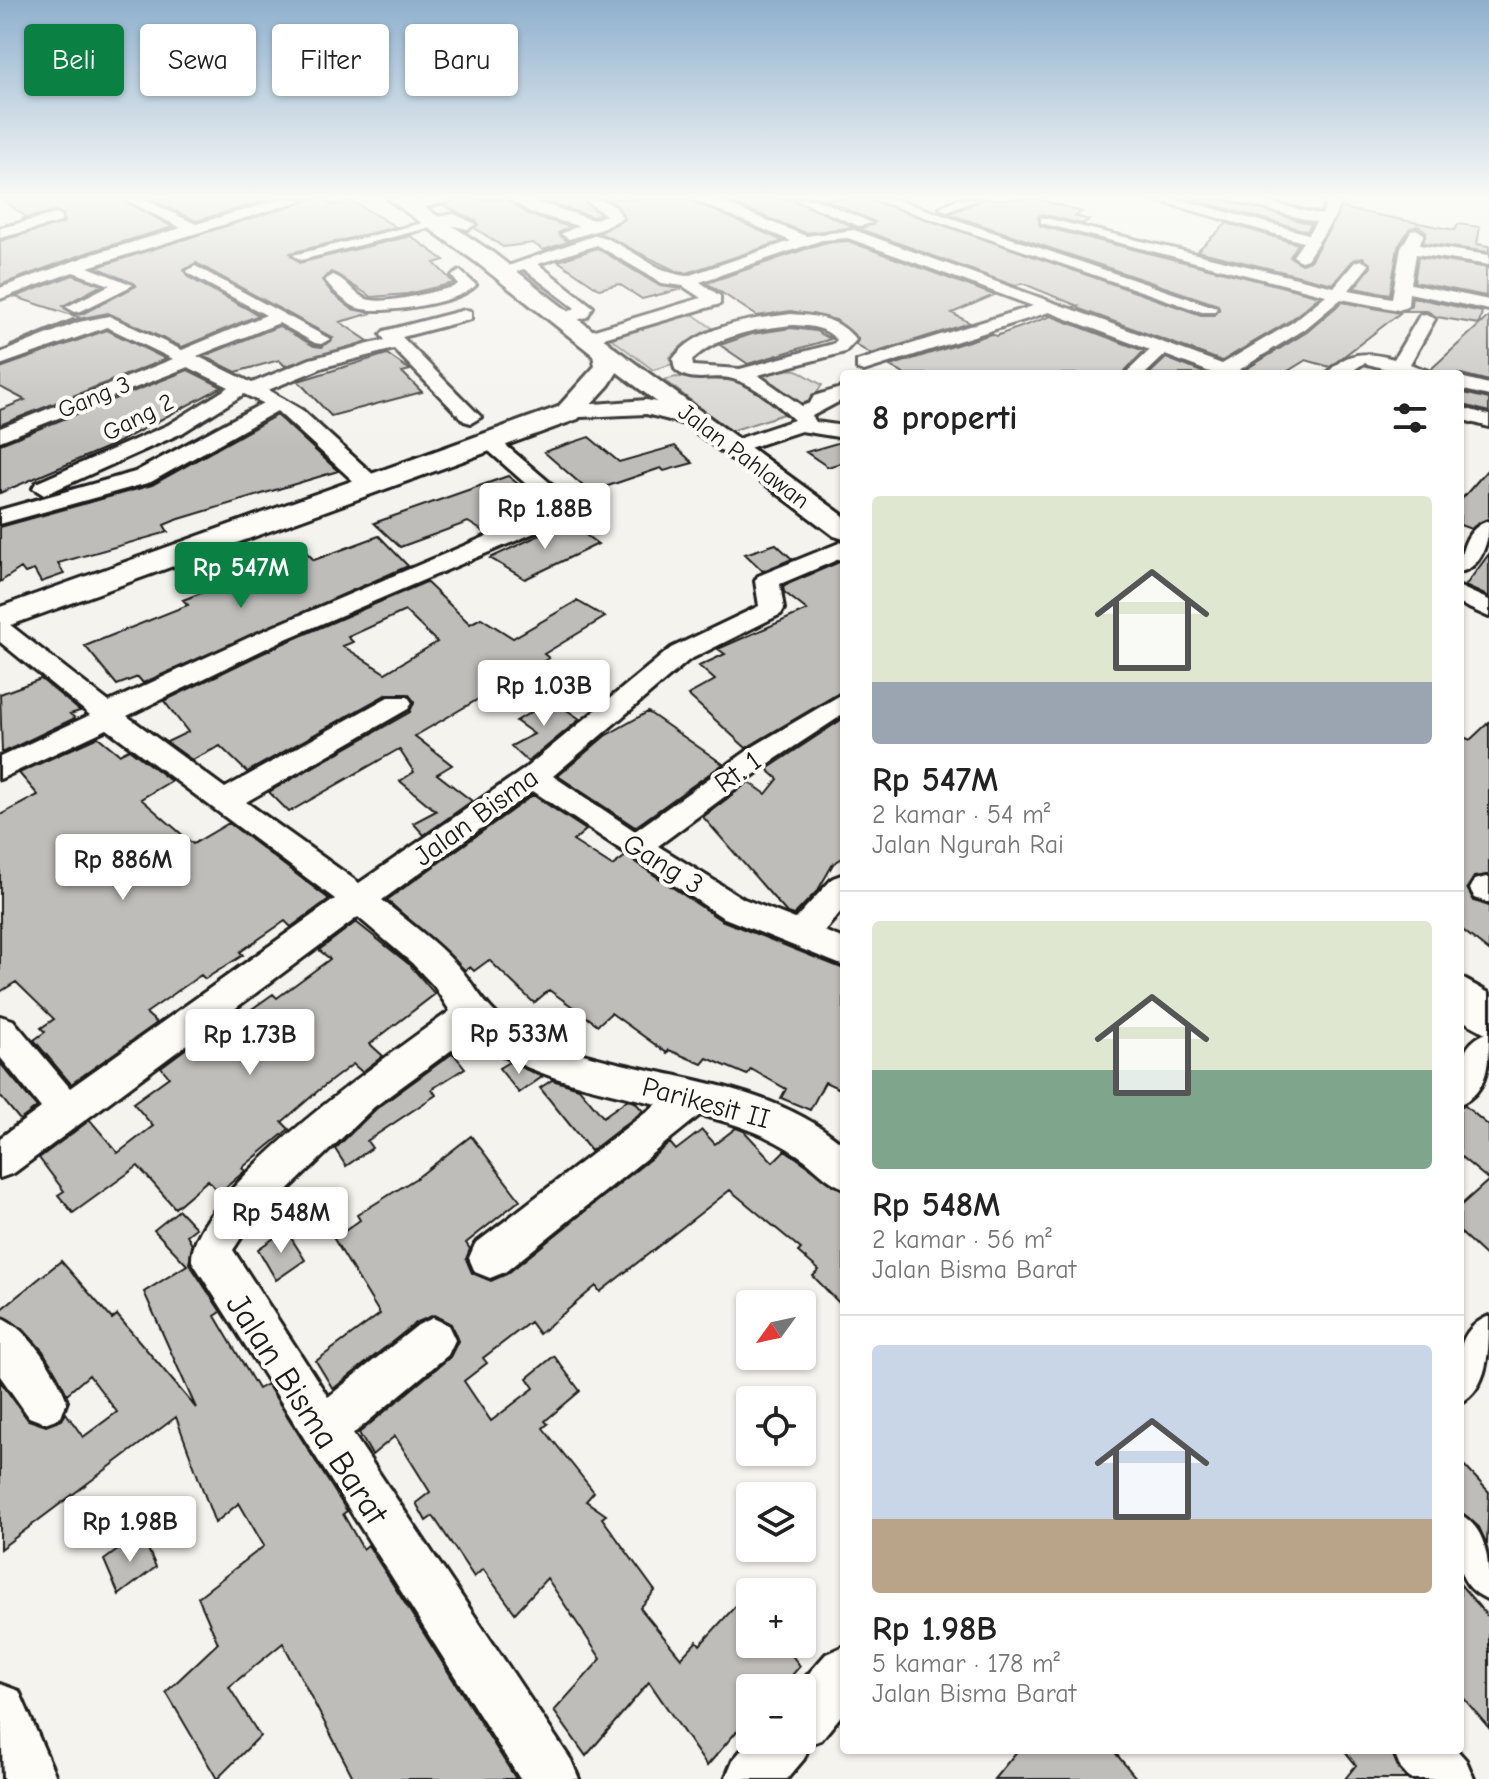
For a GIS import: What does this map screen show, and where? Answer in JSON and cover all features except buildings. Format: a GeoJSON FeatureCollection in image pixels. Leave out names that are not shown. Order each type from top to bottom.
{"type":"FeatureCollection","features":[{"type":"Feature","properties":{"kind":"highway"},"geometry":{"type":"LineString","coordinates":[[0,619],[369,483],[484,430],[568,413],[573,402],[602,379],[608,366],[596,345],[516,282]]}},
{"type":"Feature","properties":{"kind":"main road","name":"Jalan Pahlawan"},"geometry":{"type":"LineString","coordinates":[[596,345],[840,527]]}},
{"type":"Feature","properties":{"kind":"main road"},"geometry":{"type":"LineString","coordinates":[[568,413],[646,407],[667,410],[700,423]]}},
{"type":"Feature","properties":{"kind":"main road"},"geometry":{"type":"LineString","coordinates":[[1464,998],[1489,1017]]}},
{"type":"Feature","properties":{"kind":"street"},"geometry":{"type":"LineString","coordinates":[[75,307],[125,285],[116,282]]}},
{"type":"Feature","properties":{"kind":"street"},"geometry":{"type":"LineString","coordinates":[[216,282],[321,339]]}},
{"type":"Feature","properties":{"kind":"street"},"geometry":{"type":"LineString","coordinates":[[336,282],[365,305],[384,307],[463,289],[467,282]]}},
{"type":"Feature","properties":{"kind":"street"},"geometry":{"type":"LineString","coordinates":[[551,282],[584,307],[581,313],[564,319]]}},
{"type":"Feature","properties":{"kind":"street"},"geometry":{"type":"LineString","coordinates":[[596,345],[714,300],[689,282]]}},
{"type":"Feature","properties":{"kind":"street"},"geometry":{"type":"LineString","coordinates":[[983,282],[1222,370]]}},
{"type":"Feature","properties":{"kind":"street"},"geometry":{"type":"LineString","coordinates":[[1132,282],[1208,308]]}},
{"type":"Feature","properties":{"kind":"street"},"geometry":{"type":"LineString","coordinates":[[1299,282],[1399,305],[1404,282]]}},
{"type":"Feature","properties":{"kind":"street"},"geometry":{"type":"LineString","coordinates":[[1231,370],[1341,294],[1349,282]]}},
{"type":"Feature","properties":{"kind":"street"},"geometry":{"type":"LineString","coordinates":[[1403,287],[1489,305]]}},
{"type":"Feature","properties":{"kind":"street"},"geometry":{"type":"LineString","coordinates":[[408,303],[432,324]]}},
{"type":"Feature","properties":{"kind":"street"},"geometry":{"type":"LineString","coordinates":[[835,350],[870,370],[1049,307]]}},
{"type":"Feature","properties":{"kind":"street"},"geometry":{"type":"LineString","coordinates":[[691,308],[707,320],[741,330]]}},
{"type":"Feature","properties":{"kind":"street"},"geometry":{"type":"LineString","coordinates":[[0,769],[259,642],[568,510],[397,343],[391,333],[465,315]]}},
{"type":"Feature","properties":{"kind":"street","name":"Gang 3"},"geometry":{"type":"LineString","coordinates":[[0,435],[187,359],[193,350],[280,316]]}},
{"type":"Feature","properties":{"kind":"street"},"geometry":{"type":"LineString","coordinates":[[645,382],[687,371],[741,374],[835,350],[844,344],[847,337],[824,321],[792,318],[741,330],[690,350],[682,359],[687,371]]}},
{"type":"Feature","properties":{"kind":"street"},"geometry":{"type":"LineString","coordinates":[[1399,366],[1426,319]]}},
{"type":"Feature","properties":{"kind":"street"},"geometry":{"type":"LineString","coordinates":[[0,359],[104,321],[278,403],[369,483]]}},
{"type":"Feature","properties":{"kind":"street","name":"Gang 2"},"geometry":{"type":"LineString","coordinates":[[0,505],[52,486],[175,429],[247,388],[317,363],[397,343]]}},
{"type":"Feature","properties":{"kind":"street"},"geometry":{"type":"LineString","coordinates":[[1138,370],[1161,349]]}},
{"type":"Feature","properties":{"kind":"street"},"geometry":{"type":"LineString","coordinates":[[1341,370],[1363,357],[1413,370]]}},
{"type":"Feature","properties":{"kind":"street"},"geometry":{"type":"LineString","coordinates":[[741,374],[804,418],[840,431]]}},
{"type":"Feature","properties":{"kind":"street"},"geometry":{"type":"LineString","coordinates":[[1464,384],[1489,390]]}},
{"type":"Feature","properties":{"kind":"street"},"geometry":{"type":"LineString","coordinates":[[733,447],[804,418],[818,407],[821,400],[840,394]]}},
{"type":"Feature","properties":{"kind":"street"},"geometry":{"type":"LineString","coordinates":[[0,517],[97,492],[150,473],[278,403]]}},
{"type":"Feature","properties":{"kind":"street"},"geometry":{"type":"LineString","coordinates":[[1464,414],[1489,421]]}},
{"type":"Feature","properties":{"kind":"street"},"geometry":{"type":"LineString","coordinates":[[1464,560],[1489,528]]}},
{"type":"Feature","properties":{"kind":"street","name":"Jalan Bisma"},"geometry":{"type":"LineString","coordinates":[[0,1160],[358,899],[533,777],[680,654],[772,609],[767,581],[840,550]]}},
{"type":"Feature","properties":{"kind":"street"},"geometry":{"type":"LineString","coordinates":[[1464,596],[1489,610]]}},
{"type":"Feature","properties":{"kind":"street"},"geometry":{"type":"LineString","coordinates":[[0,629],[107,716],[358,899],[446,976],[472,1015]]}},
{"type":"Feature","properties":{"kind":"street"},"geometry":{"type":"LineString","coordinates":[[223,802],[398,703]]}},
{"type":"Feature","properties":{"kind":"street","name":"Rt. 1"},"geometry":{"type":"LineString","coordinates":[[635,847],[764,753],[840,705]]}},
{"type":"Feature","properties":{"kind":"street","name":"Gang 3"},"geometry":{"type":"LineString","coordinates":[[533,777],[635,847],[733,908],[840,951]]}},
{"type":"Feature","properties":{"kind":"street"},"geometry":{"type":"LineString","coordinates":[[800,936],[840,891]]}},
{"type":"Feature","properties":{"kind":"street","name":"Parikesit II"},"geometry":{"type":"LineString","coordinates":[[472,1015],[499,1036],[554,1061],[695,1097],[781,1123],[817,1146],[840,1166]]}},
{"type":"Feature","properties":{"kind":"street","name":"Jalan Bisma Barat"},"geometry":{"type":"LineString","coordinates":[[472,1015],[361,1095],[232,1216],[212,1246],[213,1261],[225,1284],[552,1779]]}},
{"type":"Feature","properties":{"kind":"street"},"geometry":{"type":"LineString","coordinates":[[0,1031],[66,1111]]}},
{"type":"Feature","properties":{"kind":"street"},"geometry":{"type":"LineString","coordinates":[[1464,1082],[1489,1047]]}},
{"type":"Feature","properties":{"kind":"street"},"geometry":{"type":"LineString","coordinates":[[490,1258],[695,1097]]}},
{"type":"Feature","properties":{"kind":"street"},"geometry":{"type":"LineString","coordinates":[[1464,1375],[1489,1338]]}},
{"type":"Feature","properties":{"kind":"street"},"geometry":{"type":"LineString","coordinates":[[0,1339],[45,1401]]}},
{"type":"Feature","properties":{"kind":"street"},"geometry":{"type":"LineString","coordinates":[[323,1430],[433,1340]]}},
{"type":"Feature","properties":{"kind":"street"},"geometry":{"type":"LineString","coordinates":[[1464,1543],[1489,1575]]}},
{"type":"Feature","properties":{"kind":"street"},"geometry":{"type":"LineString","coordinates":[[816,1705],[840,1677]]}},
{"type":"Feature","properties":{"kind":"street"},"geometry":{"type":"LineString","coordinates":[[0,1710],[30,1779]]}},
{"type":"Feature","properties":{"kind":"street"},"geometry":{"type":"LineString","coordinates":[[752,1779],[773,1754]]}},
{"type":"Feature","properties":{"kind":"street"},"geometry":{"type":"LineString","coordinates":[[1424,1754],[1447,1779]]}},
{"type":"Feature","properties":{"kind":"shaded area"},"geometry":{"type":"Polygon","coordinates":[[[691,313],[718,332],[685,343],[669,358],[673,364],[653,370],[608,336],[691,313]]]}},
{"type":"Feature","properties":{"kind":"shaded area"},"geometry":{"type":"Polygon","coordinates":[[[776,369],[797,370],[822,385],[810,402],[798,405],[755,375],[776,369]]]}},
{"type":"Feature","properties":{"kind":"shaded area"},"geometry":{"type":"Polygon","coordinates":[[[676,377],[735,380],[751,386],[787,413],[731,431],[664,380],[676,377]]]}}]}
